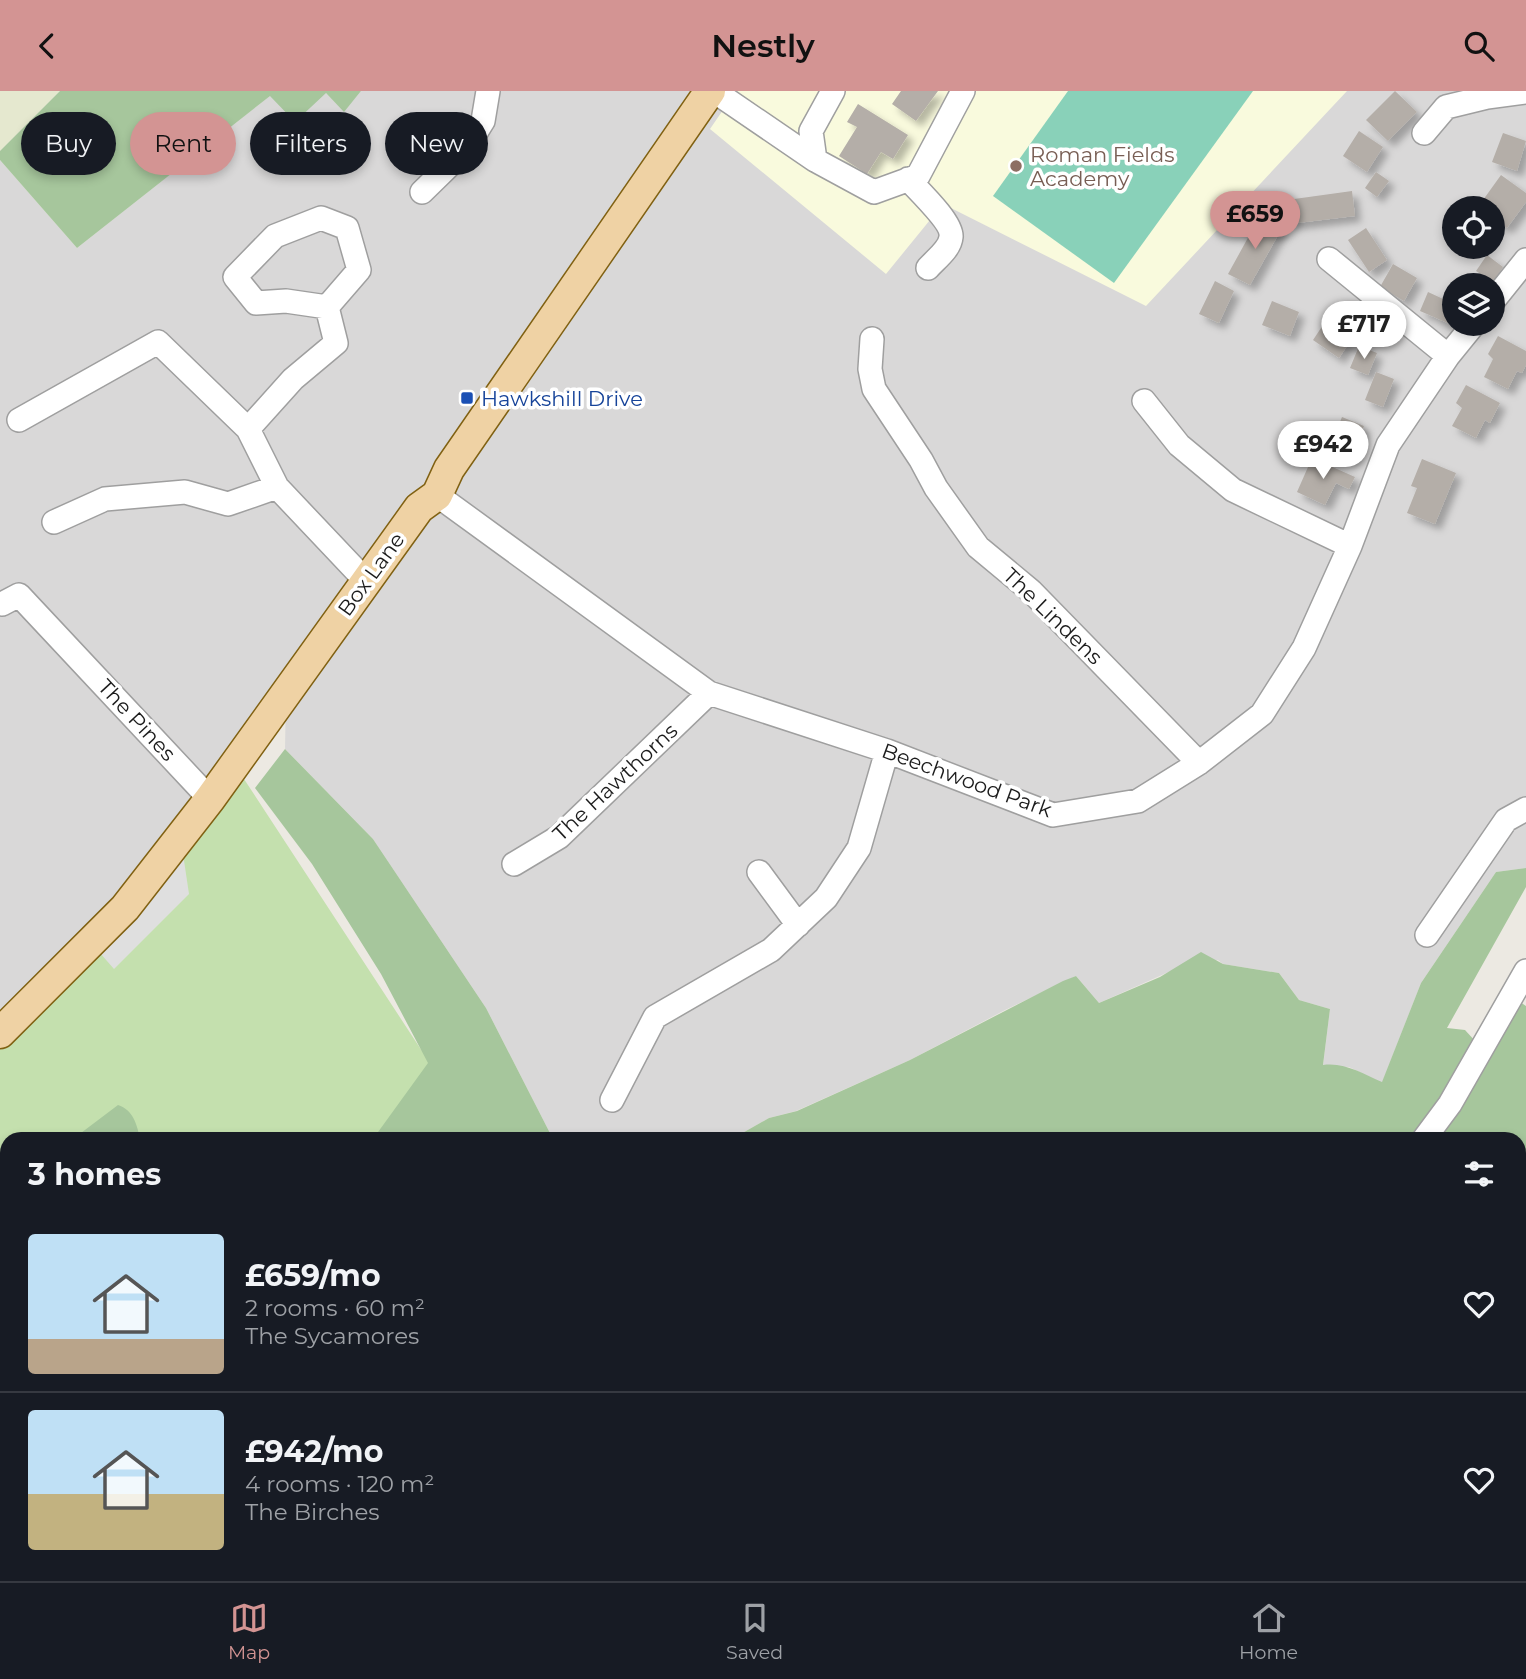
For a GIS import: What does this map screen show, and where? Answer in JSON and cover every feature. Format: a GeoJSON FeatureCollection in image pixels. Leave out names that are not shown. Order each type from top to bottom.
{"type":"FeatureCollection","features":[{"type":"Feature","properties":{"kind":"main road","name":"Box Lane"},"geometry":{"type":"LineString","coordinates":[[0,1033],[125,908],[210,799],[365,580],[419,508],[437,495],[449,469],[712,91]]}},
{"type":"Feature","properties":{"kind":"street"},"geometry":{"type":"LineString","coordinates":[[422,193],[465,150],[483,121],[488,91]]}},
{"type":"Feature","properties":{"kind":"street"},"geometry":{"type":"LineString","coordinates":[[712,91],[815,160],[874,192],[918,176],[964,91]]}},
{"type":"Feature","properties":{"kind":"street"},"geometry":{"type":"LineString","coordinates":[[815,160],[811,131],[833,91]]}},
{"type":"Feature","properties":{"kind":"street"},"geometry":{"type":"LineString","coordinates":[[1424,133],[1446,107],[1487,97],[1526,92]]}},
{"type":"Feature","properties":{"kind":"street"},"geometry":{"type":"LineString","coordinates":[[908,179],[949,226],[951,236],[947,248],[928,268]]}},
{"type":"Feature","properties":{"kind":"street"},"geometry":{"type":"LineString","coordinates":[[321,218],[347,228],[359,270],[327,307],[286,301],[256,303],[235,277],[275,236],[321,218]]}},
{"type":"Feature","properties":{"kind":"street"},"geometry":{"type":"LineString","coordinates":[[1329,259],[1448,356]]}},
{"type":"Feature","properties":{"kind":"street"},"geometry":{"type":"LineString","coordinates":[[1505,286],[1526,260]]}},
{"type":"Feature","properties":{"kind":"street"},"geometry":{"type":"LineString","coordinates":[[248,429],[293,379],[336,343],[327,307]]}},
{"type":"Feature","properties":{"kind":"street","name":"Beechwood Park"},"geometry":{"type":"LineString","coordinates":[[437,495],[709,693],[887,751],[1053,815],[1138,801],[1199,763],[1262,714],[1304,648],[1350,546],[1388,445],[1464,336]]}},
{"type":"Feature","properties":{"kind":"street","name":"The Lindens"},"geometry":{"type":"LineString","coordinates":[[872,339],[870,369],[874,389],[921,460],[936,488],[978,547],[1031,591],[1199,763]]}},
{"type":"Feature","properties":{"kind":"street"},"geometry":{"type":"LineString","coordinates":[[19,419],[158,342],[248,429],[276,487],[365,580]]}},
{"type":"Feature","properties":{"kind":"street"},"geometry":{"type":"LineString","coordinates":[[1144,401],[1179,445],[1233,490],[1350,546]]}},
{"type":"Feature","properties":{"kind":"street"},"geometry":{"type":"LineString","coordinates":[[54,522],[105,499],[185,492],[228,504],[276,487]]}},
{"type":"Feature","properties":{"kind":"street","name":"The Pines"},"geometry":{"type":"LineString","coordinates":[[2,604],[19,595],[210,799]]}},
{"type":"Feature","properties":{"kind":"street","name":"The Hawthorns"},"geometry":{"type":"LineString","coordinates":[[514,864],[559,837],[709,693]]}},
{"type":"Feature","properties":{"kind":"street"},"geometry":{"type":"LineString","coordinates":[[612,1100],[655,1017],[771,950],[826,898],[859,848],[887,751]]}},
{"type":"Feature","properties":{"kind":"street"},"geometry":{"type":"LineString","coordinates":[[1427,935],[1506,820],[1526,809]]}},
{"type":"Feature","properties":{"kind":"street"},"geometry":{"type":"LineString","coordinates":[[759,872],[798,925]]}},
{"type":"Feature","properties":{"kind":"street"},"geometry":{"type":"LineString","coordinates":[[1429,1132],[1450,1104],[1526,971]]}},
{"type":"Feature","properties":{"kind":"shaded area"},"geometry":{"type":"Polygon","coordinates":[[[0,91],[60,91],[39,112],[21,112],[21,130],[0,151],[0,91]]]}},
{"type":"Feature","properties":{"kind":"shaded area"},"geometry":{"type":"Polygon","coordinates":[[[361,91],[1526,91],[1526,868],[1496,872],[1421,983],[1382,1083],[1349,1067],[1323,1066],[1330,1009],[1299,1000],[1279,973],[1223,964],[1218,960],[1173,970],[1099,1003],[1076,976],[910,1060],[796,1111],[769,1118],[744,1132],[549,1132],[486,1008],[373,839],[285,749],[286,695],[210,799],[0,1029],[0,160],[77,248],[170,175],[236,175],[236,123],[271,95],[326,93],[344,111],[361,91]]]}},
{"type":"Feature","properties":{"kind":"shaded area","name":"Roman Fields Academy"},"geometry":{"type":"Polygon","coordinates":[[[736,91],[1347,91],[1146,306],[943,204],[886,274],[710,129],[736,91]]]}},
{"type":"Feature","properties":{"kind":"shaded area"},"geometry":{"type":"Polygon","coordinates":[[[183,854],[189,894],[114,969],[100,953],[183,854]]]}},
{"type":"Feature","properties":{"kind":"green space"},"geometry":{"type":"Polygon","coordinates":[[[60,91],[361,91],[344,112],[326,93],[306,112],[285,112],[270,96],[236,123],[236,112],[130,112],[130,175],[170,175],[77,248],[0,160],[0,151],[21,130],[21,175],[116,175],[116,112],[39,112],[60,91]]]}},
{"type":"Feature","properties":{"kind":"green space"},"geometry":{"type":"Polygon","coordinates":[[[1068,91],[1253,91],[1114,283],[993,196],[1068,91]]]}},
{"type":"Feature","properties":{"kind":"green space"},"geometry":{"type":"Polygon","coordinates":[[[285,749],[373,839],[486,1008],[549,1132],[378,1132],[428,1063],[381,974],[312,864],[255,788],[285,749]]]}},
{"type":"Feature","properties":{"kind":"green space"},"geometry":{"type":"Polygon","coordinates":[[[244,779],[420,1048],[486,1132],[0,1132],[0,1049],[96,958],[244,779]]]}},
{"type":"Feature","properties":{"kind":"green space"},"geometry":{"type":"Polygon","coordinates":[[[1526,868],[1526,887],[1447,1028],[1465,1030],[1476,1042],[1424,1132],[744,1132],[769,1118],[797,1111],[910,1060],[1063,981],[1076,976],[1099,1003],[1160,977],[1201,952],[1223,964],[1279,973],[1299,1000],[1330,1009],[1323,1065],[1346,1067],[1382,1082],[1421,983],[1496,872],[1526,868]]]}},
{"type":"Feature","properties":{"kind":"green space"},"geometry":{"type":"Polygon","coordinates":[[[1517,1000],[1526,1006],[1526,1132],[1436,1132],[1517,1000]]]}},
{"type":"Feature","properties":{"kind":"green space"},"geometry":{"type":"Polygon","coordinates":[[[118,1105],[131,1114],[138,1132],[82,1132],[118,1105]]]}},
{"type":"Feature","properties":{"kind":"building"},"geometry":{"type":"Polygon","coordinates":[[[901,91],[938,91],[916,121],[892,104],[901,91]]]}},
{"type":"Feature","properties":{"kind":"building"},"geometry":{"type":"Polygon","coordinates":[[[1395,91],[1417,112],[1388,141],[1366,120],[1395,91]]]}},
{"type":"Feature","properties":{"kind":"building"},"geometry":{"type":"Polygon","coordinates":[[[858,104],[908,135],[893,159],[881,152],[867,174],[839,156],[857,127],[847,122],[858,104]]]}},
{"type":"Feature","properties":{"kind":"building"},"geometry":{"type":"Polygon","coordinates":[[[1359,131],[1383,147],[1367,172],[1343,156],[1359,131]]]}},
{"type":"Feature","properties":{"kind":"building"},"geometry":{"type":"Polygon","coordinates":[[[1503,133],[1526,141],[1517,171],[1492,162],[1503,133]]]}},
{"type":"Feature","properties":{"kind":"building"},"geometry":{"type":"Polygon","coordinates":[[[1376,172],[1389,181],[1377,197],[1365,188],[1376,172]]]}},
{"type":"Feature","properties":{"kind":"building"},"geometry":{"type":"Polygon","coordinates":[[[1501,175],[1526,193],[1526,202],[1507,228],[1505,196],[1486,196],[1501,175]]]}},
{"type":"Feature","properties":{"kind":"building"},"geometry":{"type":"Polygon","coordinates":[[[1352,191],[1355,216],[1289,224],[1287,200],[1352,191]]]}},
{"type":"Feature","properties":{"kind":"building"},"geometry":{"type":"Polygon","coordinates":[[[1260,216],[1282,228],[1250,285],[1228,274],[1260,216]]]}},
{"type":"Feature","properties":{"kind":"building"},"geometry":{"type":"Polygon","coordinates":[[[1366,228],[1387,260],[1369,272],[1348,240],[1366,228]]]}},
{"type":"Feature","properties":{"kind":"building"},"geometry":{"type":"Polygon","coordinates":[[[1484,259],[1492,259],[1503,267],[1499,273],[1476,271],[1484,259]]]}},
{"type":"Feature","properties":{"kind":"building"},"geometry":{"type":"Polygon","coordinates":[[[1393,264],[1417,278],[1404,301],[1380,287],[1393,264]]]}},
{"type":"Feature","properties":{"kind":"building"},"geometry":{"type":"Polygon","coordinates":[[[1215,281],[1234,291],[1219,323],[1199,314],[1215,281]]]}},
{"type":"Feature","properties":{"kind":"building"},"geometry":{"type":"Polygon","coordinates":[[[1428,292],[1442,298],[1442,321],[1420,311],[1428,292]]]}},
{"type":"Feature","properties":{"kind":"building"},"geometry":{"type":"Polygon","coordinates":[[[1272,301],[1299,312],[1290,336],[1262,325],[1272,301]]]}},
{"type":"Feature","properties":{"kind":"building"},"geometry":{"type":"Polygon","coordinates":[[[1325,322],[1351,340],[1339,358],[1313,340],[1325,322]]]}},
{"type":"Feature","properties":{"kind":"building"},"geometry":{"type":"Polygon","coordinates":[[[1498,336],[1526,351],[1526,365],[1522,373],[1517,371],[1508,389],[1484,377],[1493,359],[1488,354],[1498,336]]]}},
{"type":"Feature","properties":{"kind":"building"},"geometry":{"type":"Polygon","coordinates":[[[1359,346],[1377,353],[1368,375],[1350,368],[1359,346]]]}},
{"type":"Feature","properties":{"kind":"building"},"geometry":{"type":"Polygon","coordinates":[[[1376,372],[1394,379],[1383,407],[1365,400],[1376,372]]]}},
{"type":"Feature","properties":{"kind":"building"},"geometry":{"type":"Polygon","coordinates":[[[1466,385],[1500,403],[1490,423],[1485,420],[1476,438],[1452,426],[1462,408],[1456,403],[1466,385]]]}},
{"type":"Feature","properties":{"kind":"building"},"geometry":{"type":"Polygon","coordinates":[[[1342,417],[1364,426],[1351,458],[1329,449],[1342,417]]]}},
{"type":"Feature","properties":{"kind":"building"},"geometry":{"type":"Polygon","coordinates":[[[1312,458],[1355,477],[1349,489],[1336,483],[1325,505],[1297,492],[1312,458]]]}},
{"type":"Feature","properties":{"kind":"building"},"geometry":{"type":"Polygon","coordinates":[[[1422,459],[1456,473],[1435,524],[1407,513],[1417,488],[1411,486],[1422,459]]]}},
{"type":"Feature","properties":{"kind":"place","name":"Roman Fields Academy"},"geometry":{"type":"Point","coordinates":[1016,166]}},
{"type":"Feature","properties":{"kind":"place","name":"Hawkshill Drive"},"geometry":{"type":"Point","coordinates":[467,398]}}]}
